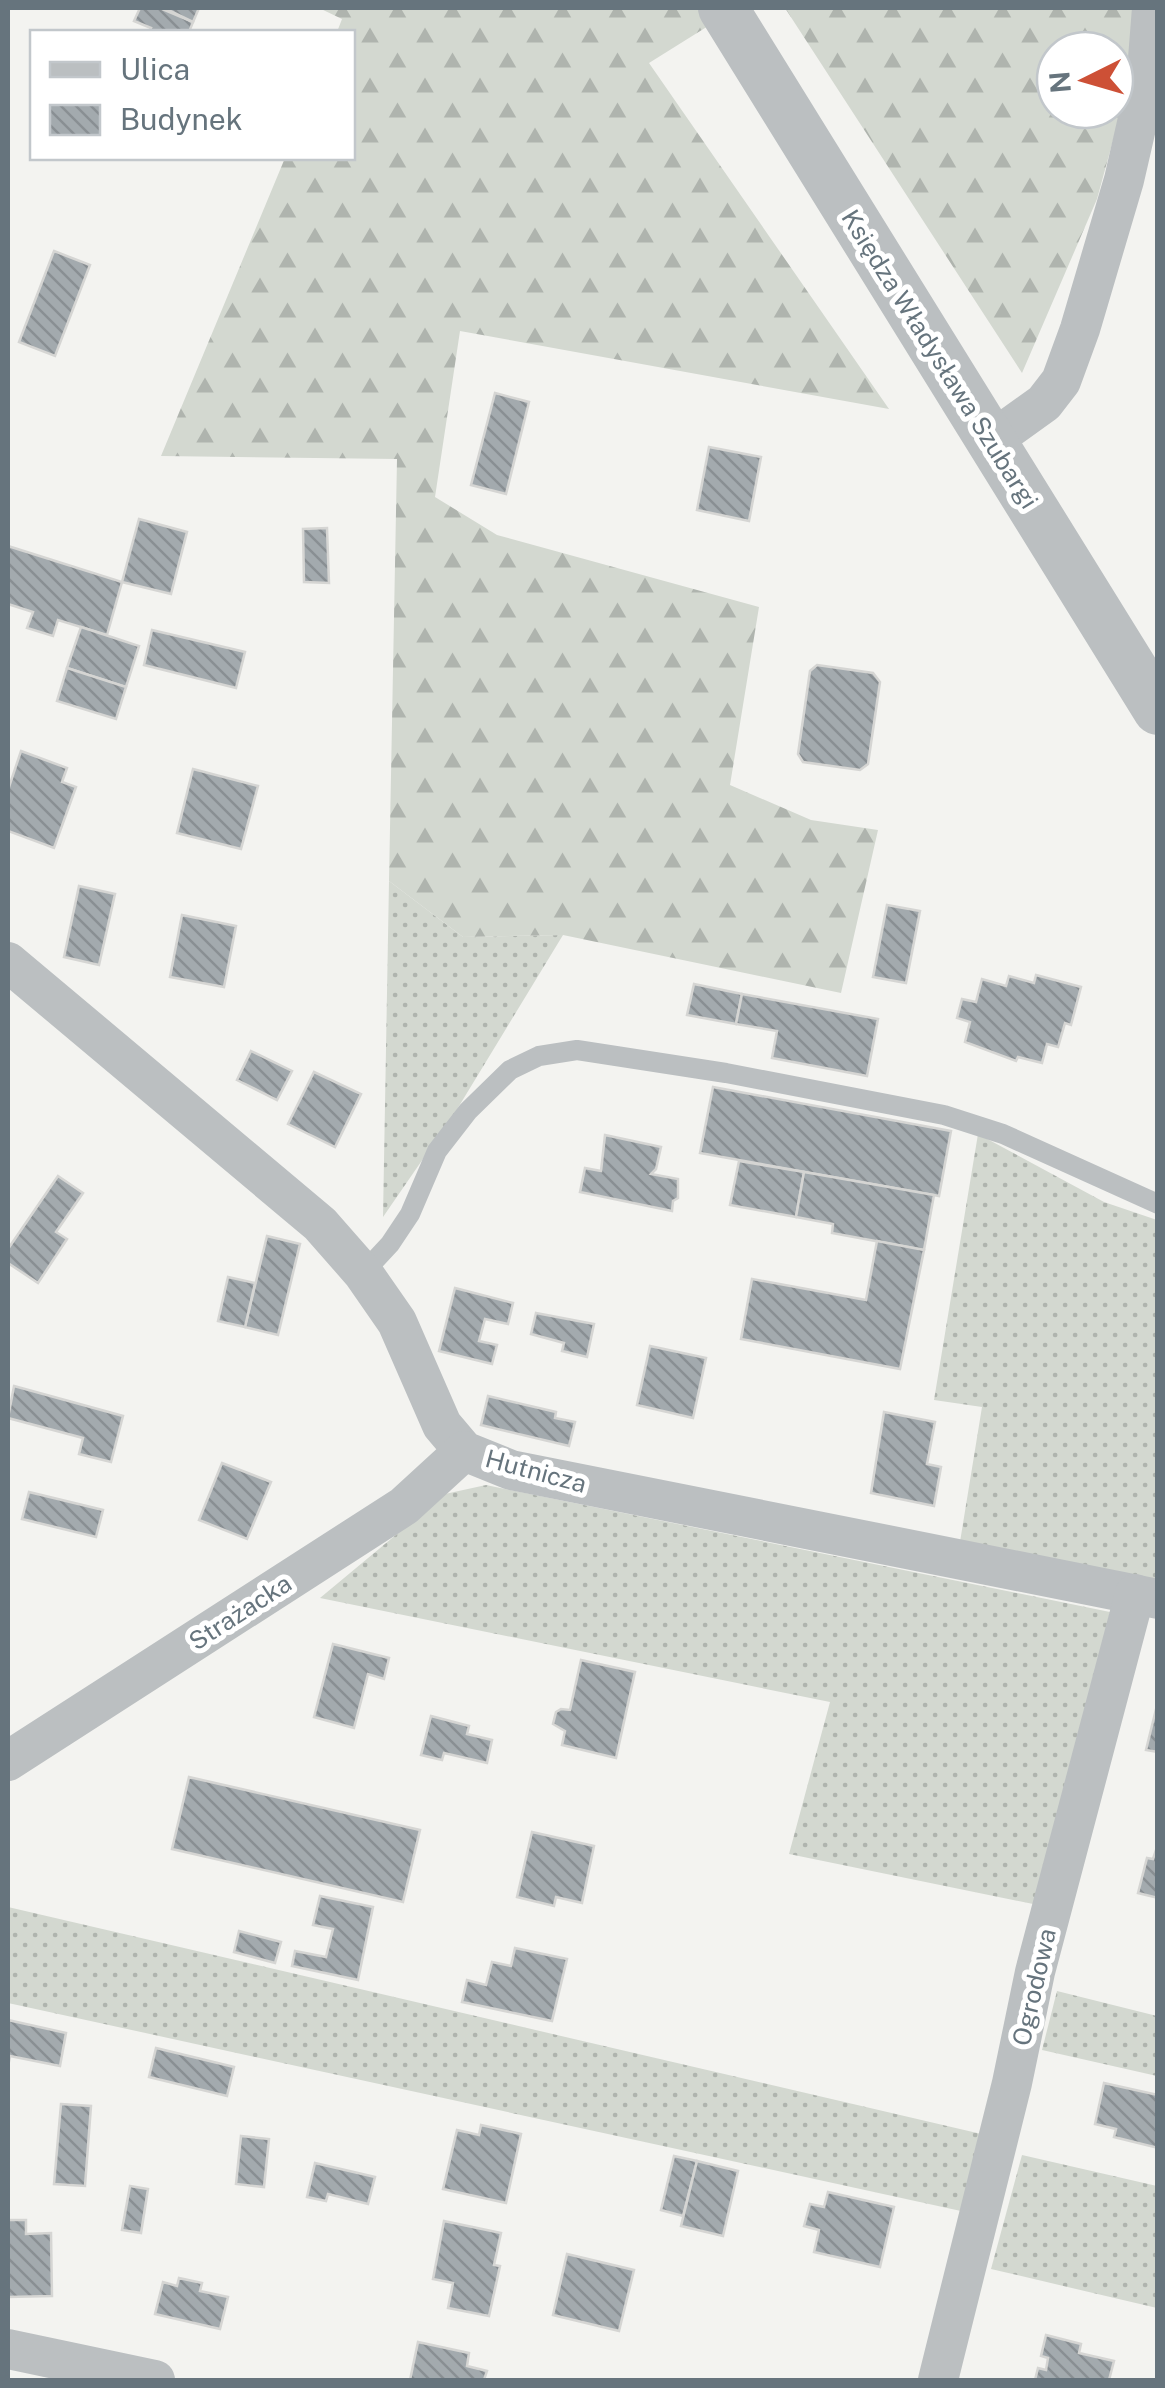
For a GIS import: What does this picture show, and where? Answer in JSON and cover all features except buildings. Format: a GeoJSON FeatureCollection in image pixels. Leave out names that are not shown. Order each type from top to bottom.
{"type":"FeatureCollection","features":[{"type":"Feature","properties":{"kind":"street","name":"Księdza Władysława Szubargi"},"geometry":{"type":"LineString","coordinates":[[723,8],[1158,710]]}},
{"type":"Feature","properties":{"kind":"street"},"geometry":{"type":"LineString","coordinates":[[990,441],[1044,402],[1061,381],[1124,180],[1146,84],[1152,8]]}},
{"type":"Feature","properties":{"kind":"street","name":"Hutnicza"},"geometry":{"type":"LineString","coordinates":[[8,962],[320,1224],[363,1273],[398,1322],[442,1425],[464,1451],[511,1470],[1146,1597]]}},
{"type":"Feature","properties":{"kind":"street","name":"Strażacka"},"geometry":{"type":"LineString","coordinates":[[8,1761],[404,1506],[464,1451]]}},
{"type":"Feature","properties":{"kind":"street","name":"Ogrodowa"},"geometry":{"type":"LineString","coordinates":[[938,2380],[1036,1972],[1146,1597]]}},
{"type":"Feature","properties":{"kind":"street"},"geometry":{"type":"LineString","coordinates":[[8,2349],[155,2380]]}},
{"type":"Feature","properties":{"kind":"lane"},"geometry":{"type":"LineString","coordinates":[[363,1273],[390,1244],[410,1214],[437,1151],[468,1111],[510,1070],[539,1056],[577,1050],[944,1116],[1002,1134],[1158,1204]]}},
{"type":"Feature","properties":{"kind":"green space"},"geometry":{"type":"Polygon","coordinates":[[[319,8],[737,8],[649,63],[889,409],[460,331],[435,497],[497,535],[759,607],[730,785],[811,820],[878,830],[841,993],[563,935],[463,937],[389,881],[397,459],[161,456],[284,160],[355,160],[355,30],[338,30],[342,19],[319,8]]]}},
{"type":"Feature","properties":{"kind":"green space"},"geometry":{"type":"Polygon","coordinates":[[[785,8],[1140,8],[1135,60],[1135,30],[1035,30],[1035,130],[1116,130],[1097,199],[1022,373],[785,8]]]}},
{"type":"Feature","properties":{"kind":"green space"},"geometry":{"type":"Polygon","coordinates":[[[389,881],[463,937],[563,935],[456,1111],[383,1217],[389,881]]]}},
{"type":"Feature","properties":{"kind":"green space"},"geometry":{"type":"Polygon","coordinates":[[[978,1134],[1104,1202],[1157,1220],[1157,1585],[959,1548],[982,1407],[934,1400],[978,1134]]]}},
{"type":"Feature","properties":{"kind":"green space"},"geometry":{"type":"Polygon","coordinates":[[[486,1485],[1110,1612],[1038,1905],[789,1854],[830,1702],[320,1598],[445,1494],[486,1485]]]}},
{"type":"Feature","properties":{"kind":"green space"},"geometry":{"type":"Polygon","coordinates":[[[8,1907],[990,2136],[970,2213],[8,2003],[8,1907]]]}},
{"type":"Feature","properties":{"kind":"green space"},"geometry":{"type":"Polygon","coordinates":[[[1057,1991],[1157,2016],[1157,2076],[1042,2050],[1057,1991]]]}},
{"type":"Feature","properties":{"kind":"green space"},"geometry":{"type":"Polygon","coordinates":[[[1022,2155],[1157,2186],[1157,2308],[991,2269],[1022,2155]]]}}]}
